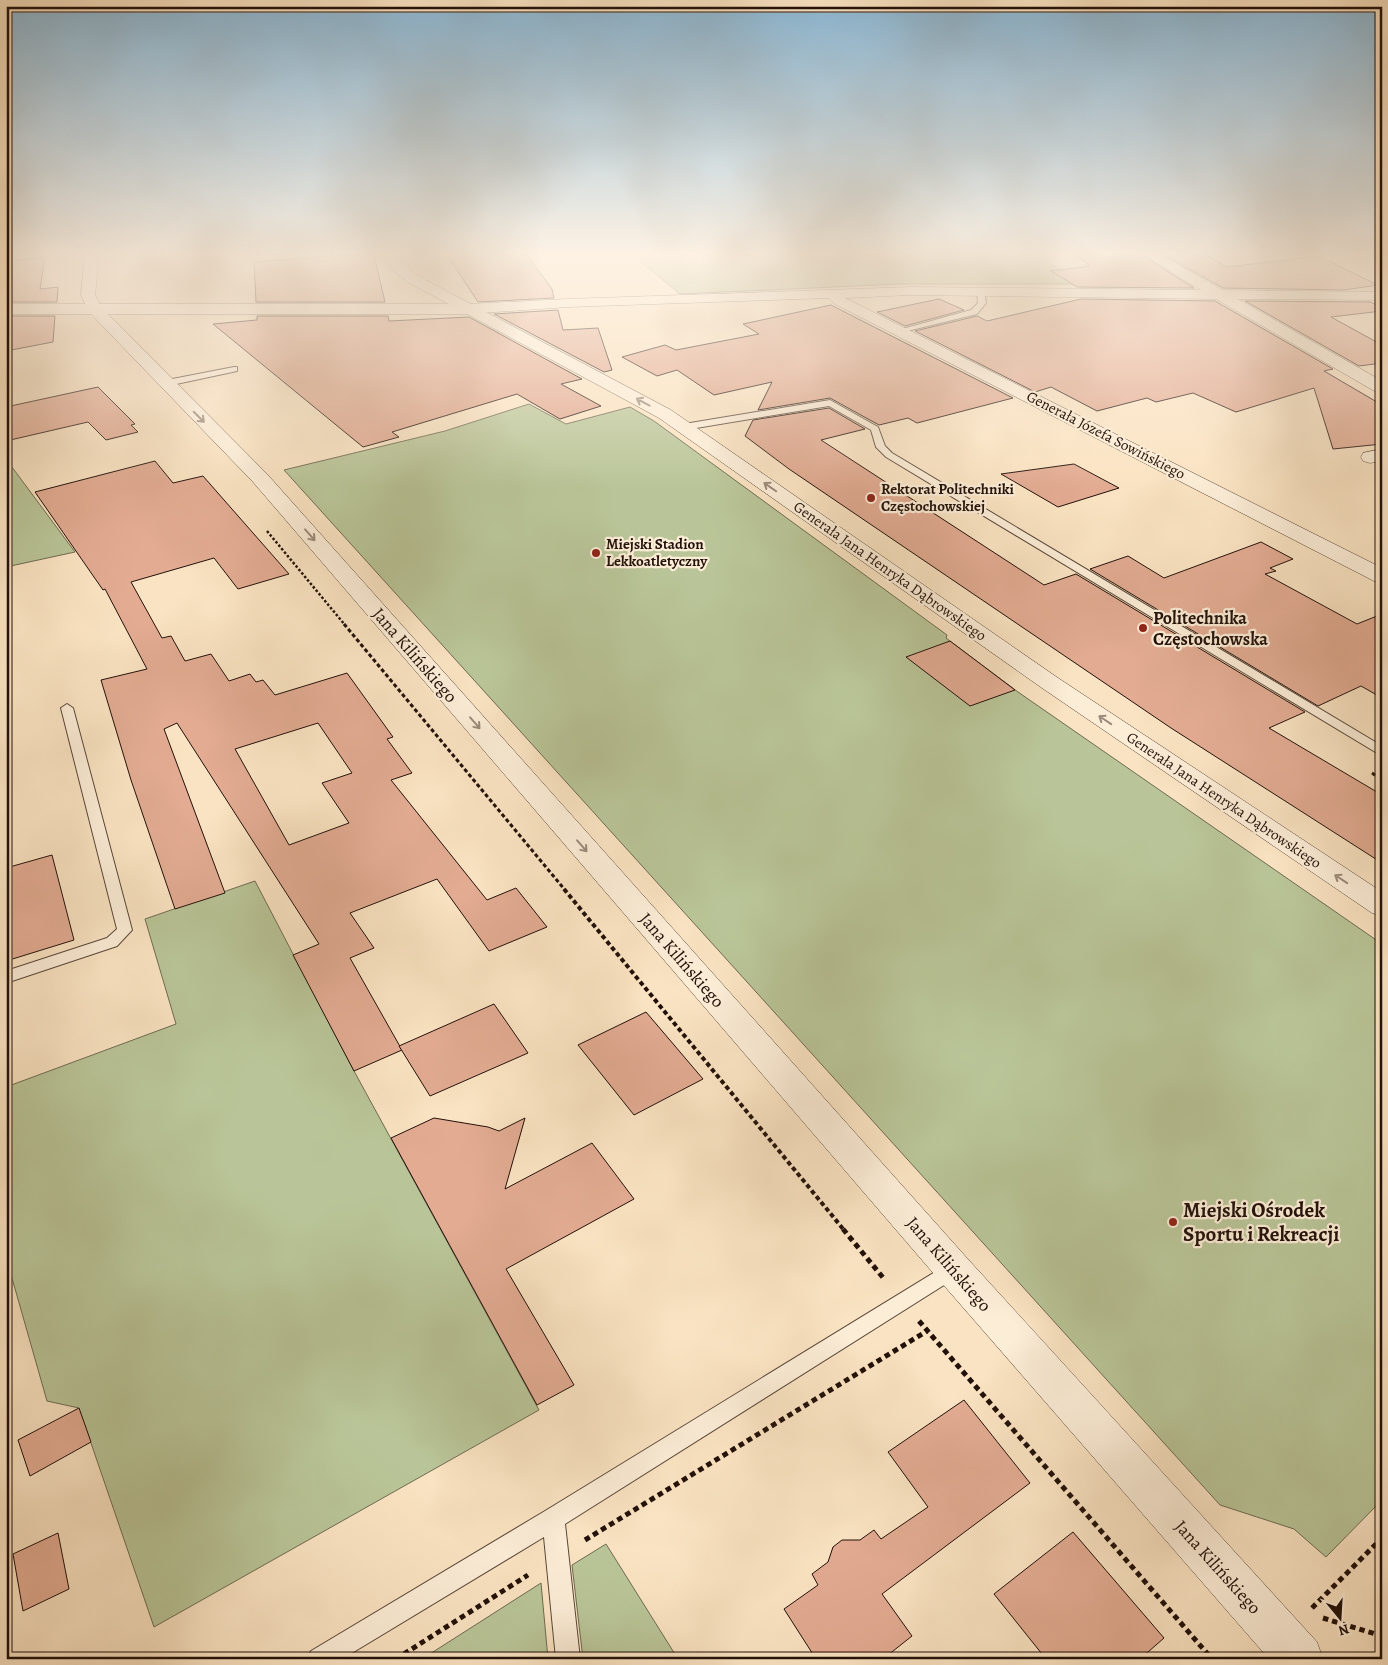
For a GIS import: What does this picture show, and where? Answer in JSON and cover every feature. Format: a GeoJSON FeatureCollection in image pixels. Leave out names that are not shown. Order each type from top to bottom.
{"type":"FeatureCollection","features":[{"type":"Feature","properties":{"kind":"street","name":"Jana Kilińskiego"},"geometry":{"type":"LineString","coordinates":[[117,333],[260,478],[953,1269],[1300,1659]]}},
{"type":"Feature","properties":{"kind":"street","name":"Generała Jana Henryka Dąbrowskiego"},"geometry":{"type":"LineString","coordinates":[[512,333],[665,414],[1050,683],[1382,906]]}},
{"type":"Feature","properties":{"kind":"street","name":"Generała Józefa Sowińskiego"},"geometry":{"type":"LineString","coordinates":[[902,333],[1382,576]]}},
{"type":"Feature","properties":{"kind":"street"},"geometry":{"type":"LineString","coordinates":[[1286,333],[1382,388]]}},
{"type":"Feature","properties":{"kind":"lane"},"geometry":{"type":"LineString","coordinates":[[167,383],[234,369]]}},
{"type":"Feature","properties":{"kind":"lane"},"geometry":{"type":"LineString","coordinates":[[684,427],[830,403],[875,429],[881,447],[889,455],[1382,752]]}},
{"type":"Feature","properties":{"kind":"lane"},"geometry":{"type":"LineString","coordinates":[[6,977],[112,942],[125,930],[67,708]]}},
{"type":"Feature","properties":{"kind":"lane"},"geometry":{"type":"LineString","coordinates":[[319,1659],[553,1519],[953,1269]]}},
{"type":"Feature","properties":{"kind":"lane"},"geometry":{"type":"LineString","coordinates":[[553,1519],[568,1659]]}},
{"type":"Feature","properties":{"kind":"path"},"geometry":{"type":"LineString","coordinates":[[264,528],[460,762],[886,1282]]}},
{"type":"Feature","properties":{"kind":"path"},"geometry":{"type":"LineString","coordinates":[[917,1319],[1212,1659]]}},
{"type":"Feature","properties":{"kind":"path"},"geometry":{"type":"LineString","coordinates":[[396,1659],[557,1557],[927,1331]]}},
{"type":"Feature","properties":{"kind":"path"},"geometry":{"type":"LineString","coordinates":[[1382,1538],[1306,1613],[1382,1636]]}},
{"type":"Feature","properties":{"kind":"green space","name":"Miejski Ośrodek Sportu i Rekreacji"},"geometry":{"type":"Polygon","coordinates":[[[529,404],[566,424],[630,407],[654,421],[947,635],[946,638],[1018,692],[1382,944],[1382,1500],[1326,1557],[1294,1529],[1220,1505],[284,470],[445,431],[529,404]]]}},
{"type":"Feature","properties":{"kind":"green space"},"geometry":{"type":"Polygon","coordinates":[[[6,459],[75,552],[6,567],[6,459]]]}},
{"type":"Feature","properties":{"kind":"green space"},"geometry":{"type":"Polygon","coordinates":[[[255,881],[354,1071],[539,1410],[154,1627],[79,1408],[47,1401],[6,1257],[6,1087],[176,1024],[145,919],[255,881]]]}},
{"type":"Feature","properties":{"kind":"green space"},"geometry":{"type":"Polygon","coordinates":[[[606,1544],[678,1659],[583,1659],[572,1565],[606,1544]]]}},
{"type":"Feature","properties":{"kind":"green space"},"geometry":{"type":"Polygon","coordinates":[[[541,1583],[548,1659],[422,1659],[541,1583]]]}},
{"type":"Feature","properties":{"kind":"building"},"geometry":{"type":"Polygon","coordinates":[[[6,333],[54,333],[53,342],[6,351],[6,333]]]}},
{"type":"Feature","properties":{"kind":"building"},"geometry":{"type":"Polygon","coordinates":[[[224,333],[498,333],[582,379],[561,384],[601,406],[560,419],[517,394],[392,432],[399,437],[363,447],[224,333]]]}},
{"type":"Feature","properties":{"kind":"building"},"geometry":{"type":"Polygon","coordinates":[[[529,333],[600,333],[612,370],[604,372],[529,333]]]}},
{"type":"Feature","properties":{"kind":"building"},"geometry":{"type":"Polygon","coordinates":[[[757,333],[885,333],[1013,398],[917,423],[908,418],[879,425],[830,398],[758,410],[772,382],[714,395],[677,370],[657,376],[622,357],[665,345],[676,350],[759,334],[757,333]]]}},
{"type":"Feature","properties":{"kind":"building"},"geometry":{"type":"Polygon","coordinates":[[[918,333],[1270,333],[1333,369],[1324,371],[1382,405],[1382,444],[1333,449],[1314,388],[1236,412],[1193,393],[1156,402],[1147,398],[1097,411],[1051,387],[1035,392],[918,333]]]}},
{"type":"Feature","properties":{"kind":"building"},"geometry":{"type":"Polygon","coordinates":[[[1301,333],[1360,333],[1382,345],[1382,363],[1359,366],[1301,333]]]}},
{"type":"Feature","properties":{"kind":"building"},"geometry":{"type":"Polygon","coordinates":[[[98,387],[135,424],[131,425],[138,432],[106,440],[88,422],[6,441],[6,407],[98,387]]]}},
{"type":"Feature","properties":{"kind":"building"},"geometry":{"type":"Polygon","coordinates":[[[829,408],[865,429],[821,440],[1044,585],[1076,574],[1305,712],[1269,728],[1382,795],[1382,863],[1171,728],[789,469],[745,436],[753,420],[829,408]]]}},
{"type":"Feature","properties":{"kind":"building"},"geometry":{"type":"Polygon","coordinates":[[[155,461],[173,483],[203,476],[289,574],[238,589],[214,558],[131,582],[162,638],[171,636],[185,661],[211,654],[229,681],[250,674],[256,682],[263,680],[275,695],[347,673],[393,737],[387,739],[412,773],[391,780],[487,900],[516,888],[547,927],[489,951],[437,879],[350,913],[374,948],[350,958],[402,1050],[354,1071],[293,955],[319,944],[177,723],[164,729],[225,893],[175,909],[131,780],[101,680],[147,669],[105,589],[103,590],[35,492],[155,461]],[[318,723],[235,749],[289,845],[349,823],[322,783],[352,773],[318,723]]]}},
{"type":"Feature","properties":{"kind":"building"},"geometry":{"type":"Polygon","coordinates":[[[1074,464],[1119,488],[1058,507],[1001,474],[1074,464]]]}},
{"type":"Feature","properties":{"kind":"building"},"geometry":{"type":"Polygon","coordinates":[[[1261,542],[1293,559],[1270,568],[1276,571],[1265,574],[1357,624],[1382,614],[1382,698],[1361,686],[1318,706],[1090,569],[1128,556],[1164,578],[1261,542]]]}},
{"type":"Feature","properties":{"kind":"building"},"geometry":{"type":"Polygon","coordinates":[[[950,641],[1015,690],[970,706],[906,657],[950,641]]]}},
{"type":"Feature","properties":{"kind":"building"},"geometry":{"type":"Polygon","coordinates":[[[52,855],[74,940],[6,961],[6,868],[52,855]]]}},
{"type":"Feature","properties":{"kind":"building"},"geometry":{"type":"Polygon","coordinates":[[[494,1004],[528,1053],[430,1096],[399,1046],[494,1004]]]}},
{"type":"Feature","properties":{"kind":"building"},"geometry":{"type":"Polygon","coordinates":[[[646,1012],[703,1079],[634,1115],[578,1045],[646,1012]]]}},
{"type":"Feature","properties":{"kind":"building"},"geometry":{"type":"Polygon","coordinates":[[[434,1118],[488,1127],[499,1131],[525,1118],[505,1189],[592,1143],[634,1199],[506,1269],[574,1385],[537,1405],[391,1138],[434,1118]]]}},
{"type":"Feature","properties":{"kind":"building"},"geometry":{"type":"Polygon","coordinates":[[[964,1400],[1030,1483],[882,1594],[912,1636],[883,1659],[816,1659],[784,1609],[818,1585],[812,1574],[828,1562],[833,1547],[842,1540],[860,1540],[874,1530],[881,1539],[928,1507],[888,1452],[964,1400]]]}},
{"type":"Feature","properties":{"kind":"building"},"geometry":{"type":"Polygon","coordinates":[[[79,1408],[91,1442],[30,1476],[18,1440],[79,1408]]]}},
{"type":"Feature","properties":{"kind":"building"},"geometry":{"type":"Polygon","coordinates":[[[1073,1532],[1164,1638],[1140,1659],[1046,1659],[994,1594],[1073,1532]]]}},
{"type":"Feature","properties":{"kind":"building"},"geometry":{"type":"Polygon","coordinates":[[[58,1533],[69,1589],[23,1611],[13,1554],[58,1533]]]}},
{"type":"Feature","properties":{"kind":"place","name":"Rektorat Politechniki Częstochowskiej"},"geometry":{"type":"Point","coordinates":[871,498]}},
{"type":"Feature","properties":{"kind":"place","name":"Miejski Stadion Lekkoatletyczny"},"geometry":{"type":"Point","coordinates":[596,553]}},
{"type":"Feature","properties":{"kind":"place","name":"Politechnika Częstochowska"},"geometry":{"type":"Point","coordinates":[1143,628]}},
{"type":"Feature","properties":{"kind":"place","name":"Miejski Ośrodek Sportu i Rekreacji"},"geometry":{"type":"Point","coordinates":[1173,1222]}}]}
